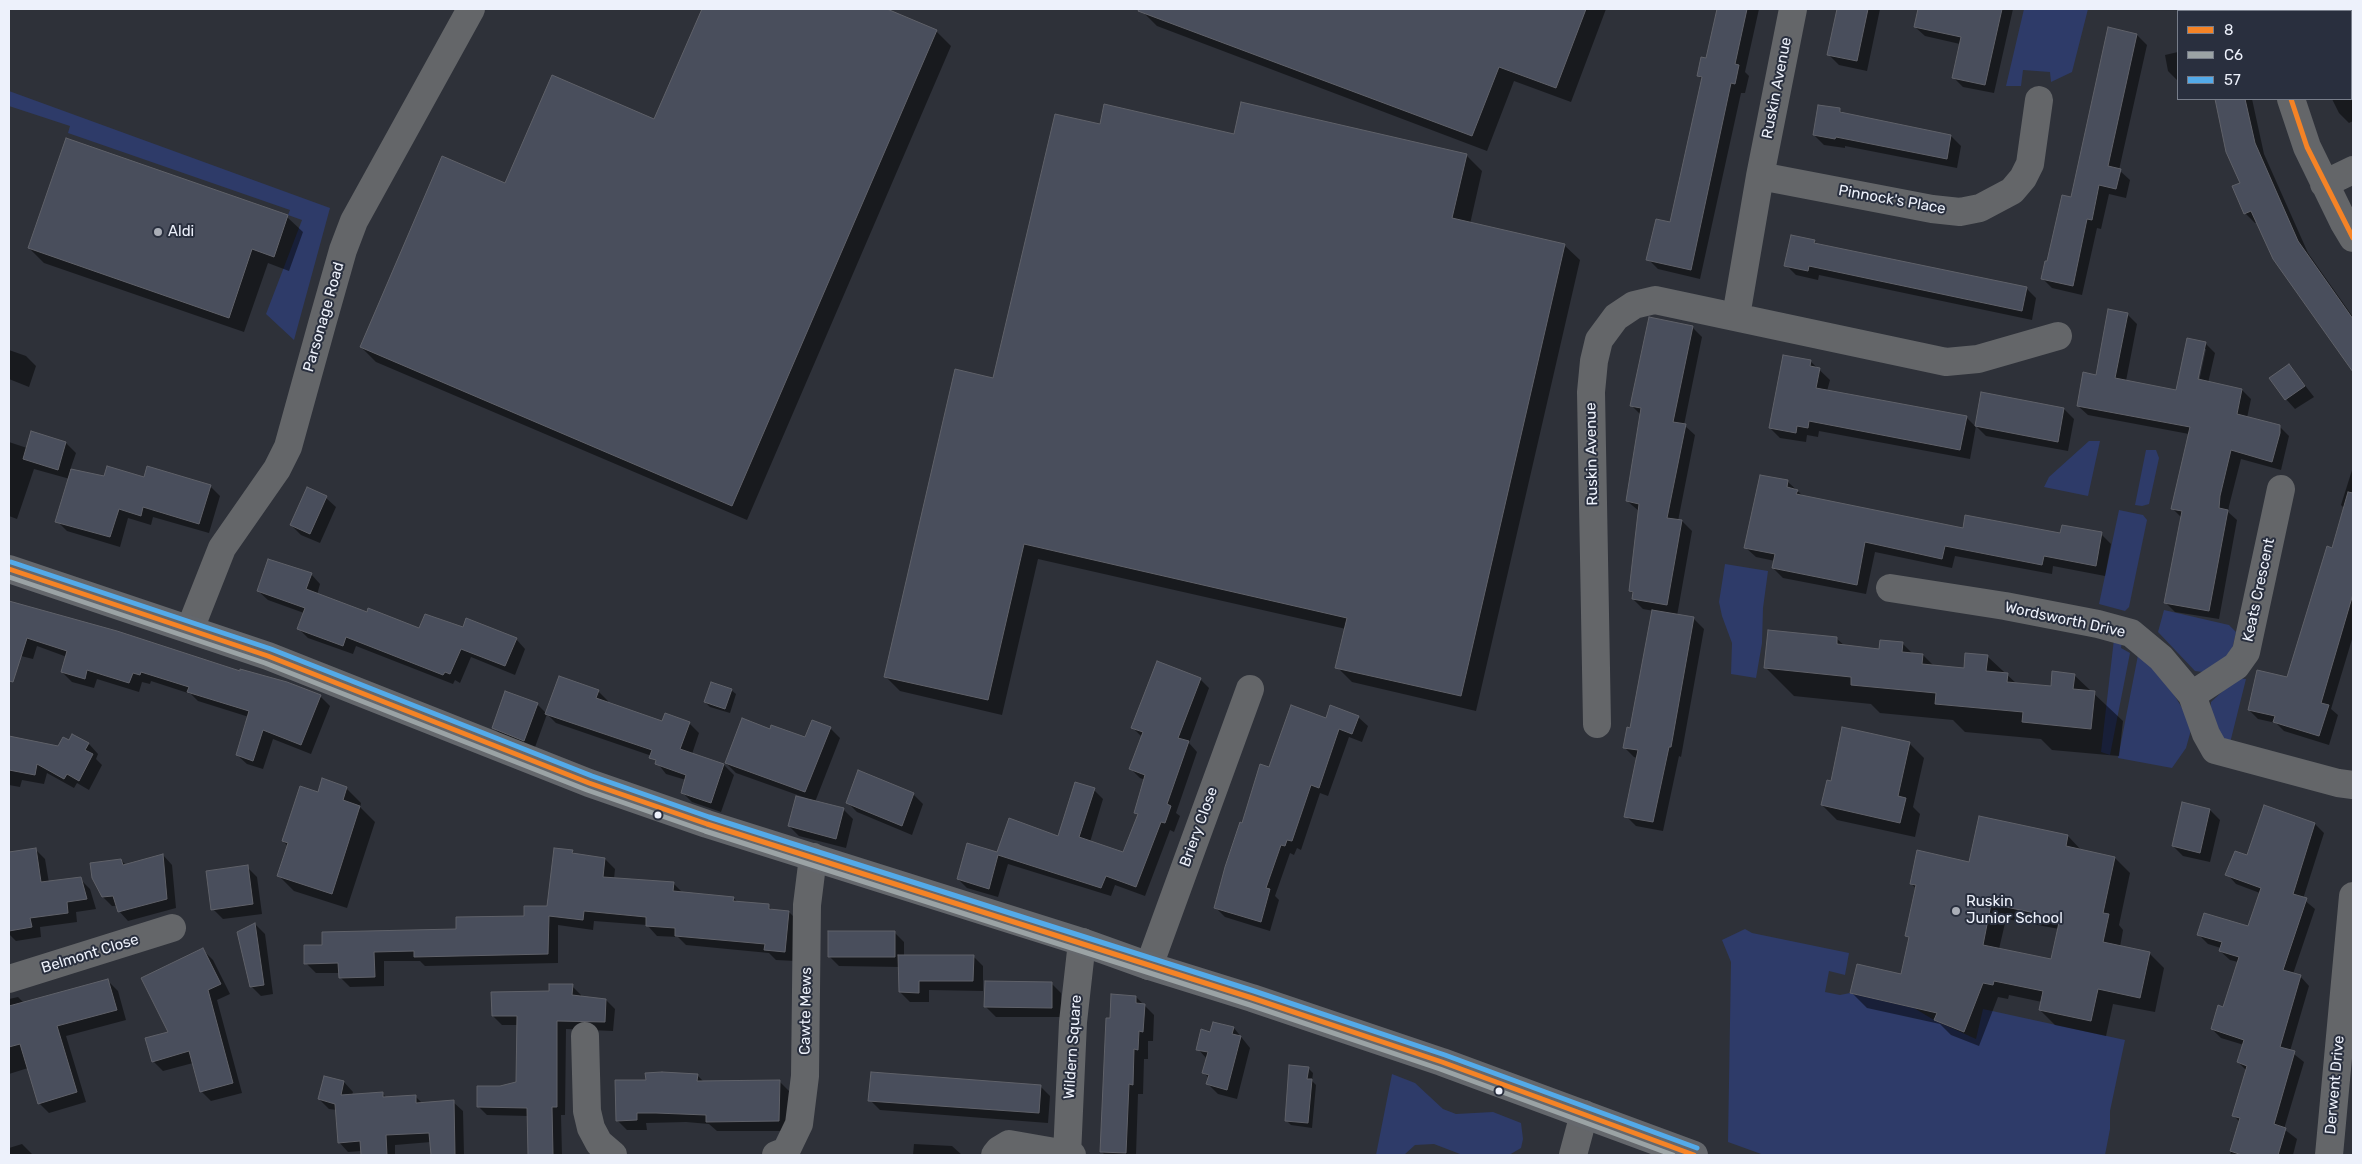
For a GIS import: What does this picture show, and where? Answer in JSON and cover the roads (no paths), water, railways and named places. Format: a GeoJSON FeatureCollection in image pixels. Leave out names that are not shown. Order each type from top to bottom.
{"type":"FeatureCollection","features":[{"type":"Feature","properties":{"kind":"main road"},"geometry":{"type":"LineString","coordinates":[[9,569],[268,656],[589,783],[1082,942],[1148,966],[1432,1059],[1694,1155]]}},
{"type":"Feature","properties":{"kind":"street","name":"Parsonage Road"},"geometry":{"type":"LineString","coordinates":[[190,629],[222,548],[272,476],[288,447],[340,260],[354,221],[471,9]]}},
{"type":"Feature","properties":{"kind":"street","name":"Ruskin Avenue"},"geometry":{"type":"LineString","coordinates":[[1736,316],[1760,176],[1793,9]]}},
{"type":"Feature","properties":{"kind":"street","name":"Pinnock's Place"},"geometry":{"type":"LineString","coordinates":[[1760,176],[1932,209],[1960,212],[1980,208],[2012,191],[2023,178],[2030,164],[2039,100]]}},
{"type":"Feature","properties":{"kind":"street"},"geometry":{"type":"LineString","coordinates":[[2291,100],[2307,147],[2324,184],[2353,238]]}},
{"type":"Feature","properties":{"kind":"street"},"geometry":{"type":"LineString","coordinates":[[2324,184],[2353,170]]}},
{"type":"Feature","properties":{"kind":"street","name":"Ruskin Avenue"},"geometry":{"type":"LineString","coordinates":[[1597,724],[1591,392],[1594,361],[1599,340],[1616,317],[1634,305],[1655,300],[1736,316],[1922,359],[1946,362],[1978,359],[2058,336]]}},
{"type":"Feature","properties":{"kind":"street","name":"Keats Crescent"},"geometry":{"type":"LineString","coordinates":[[2192,695],[2236,666],[2246,652],[2282,489]]}},
{"type":"Feature","properties":{"kind":"street","name":"Wordsworth Drive"},"geometry":{"type":"LineString","coordinates":[[1890,588],[2005,606],[2098,624],[2131,633],[2161,658],[2192,695],[2206,734],[2215,750],[2338,783],[2353,785]]}},
{"type":"Feature","properties":{"kind":"street","name":"Briery Close"},"geometry":{"type":"LineString","coordinates":[[1148,966],[1250,689]]}},
{"type":"Feature","properties":{"kind":"street","name":"Cawte Mews"},"geometry":{"type":"LineString","coordinates":[[776,1155],[786,1151],[799,1124],[805,1076],[807,906],[813,856]]}},
{"type":"Feature","properties":{"kind":"street","name":"Derwent Drive"},"geometry":{"type":"LineString","coordinates":[[2328,1155],[2352,912]]}},
{"type":"Feature","properties":{"kind":"street","name":"Belmont Close"},"geometry":{"type":"LineString","coordinates":[[9,979],[172,928]]}},
{"type":"Feature","properties":{"kind":"street","name":"Wildern Square"},"geometry":{"type":"LineString","coordinates":[[995,1155],[999,1150],[1010,1144],[1068,1154],[1073,1022],[1082,942]]}},
{"type":"Feature","properties":{"kind":"street"},"geometry":{"type":"LineString","coordinates":[[585,1036],[587,1111],[590,1128],[599,1143],[614,1155]]}},
{"type":"Feature","properties":{"kind":"street"},"geometry":{"type":"LineString","coordinates":[[1573,1155],[1584,1114]]}},
{"type":"Feature","properties":{"kind":"place","name":"Aldi"},"geometry":{"type":"Point","coordinates":[158,232]}},
{"type":"Feature","properties":{"kind":"place","name":"Ruskin Junior School"},"geometry":{"type":"Point","coordinates":[1956,911]}}]}
